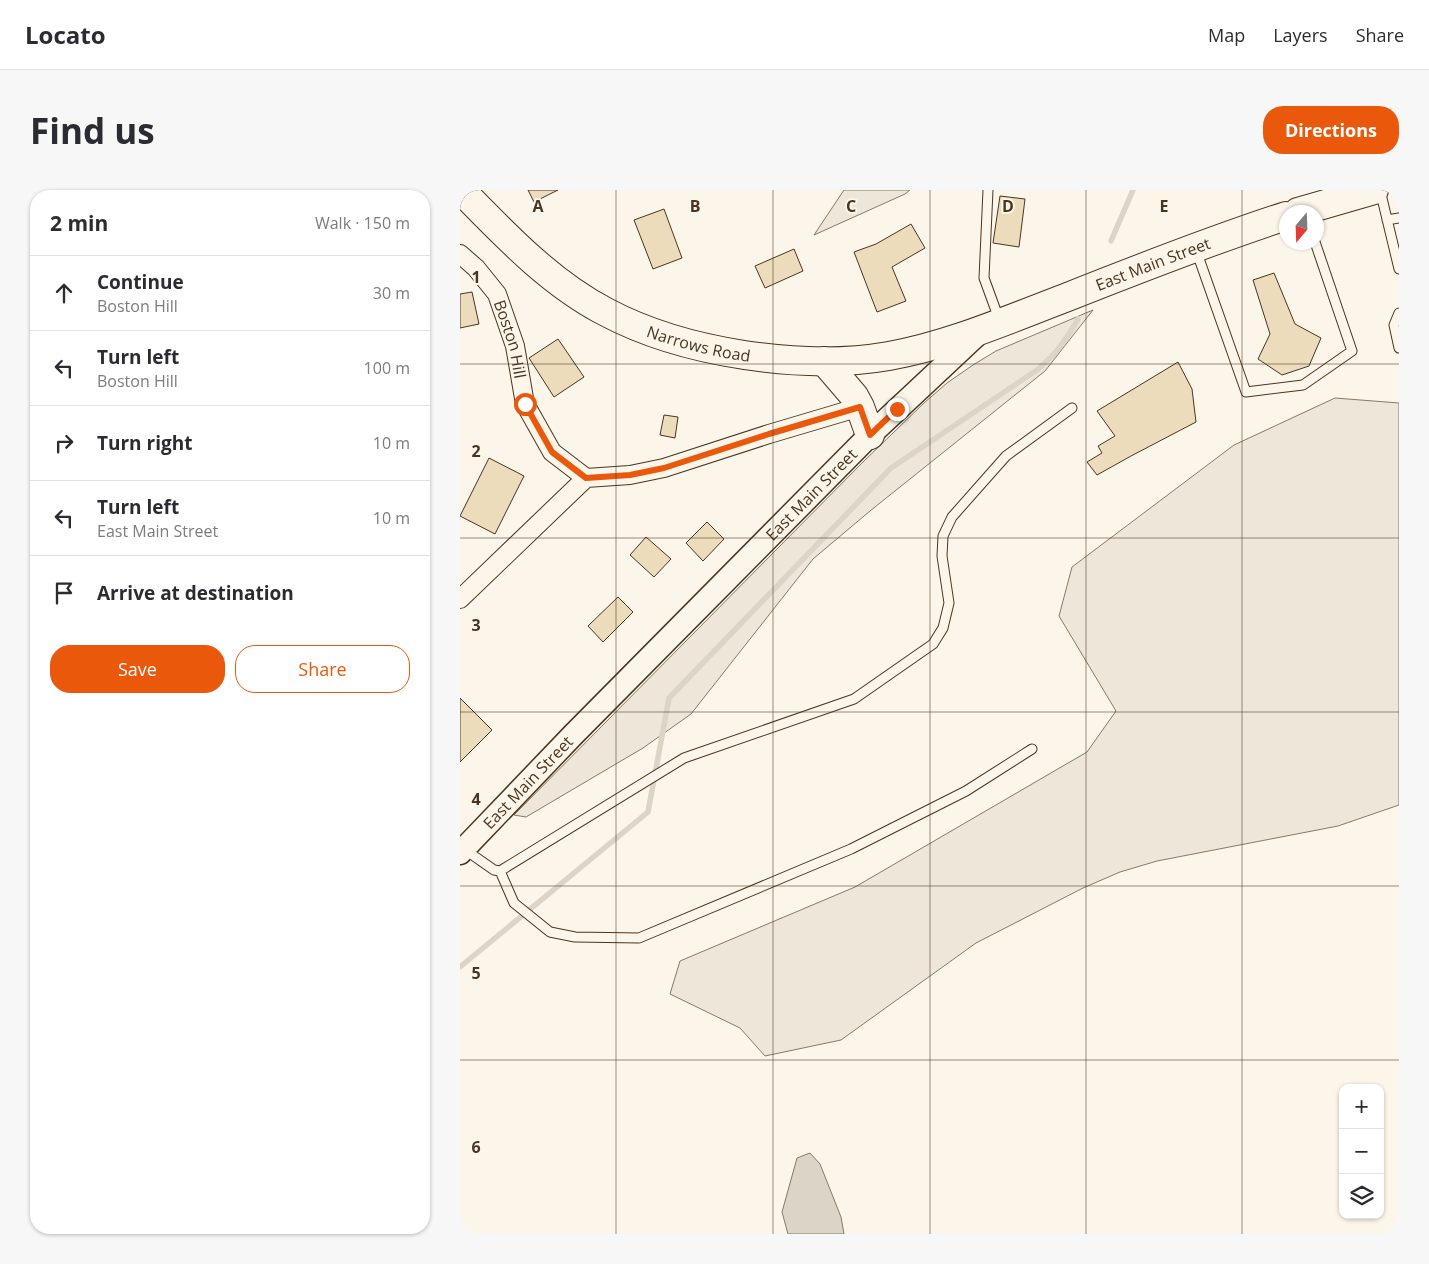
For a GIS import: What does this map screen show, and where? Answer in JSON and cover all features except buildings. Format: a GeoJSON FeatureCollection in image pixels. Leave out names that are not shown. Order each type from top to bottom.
{"type":"FeatureCollection","features":[{"type":"Feature","properties":{"kind":"main road","name":"Narrows Road"},"geometry":{"type":"LineString","coordinates":[[461,190],[523,251],[577,294],[605,312],[626,322],[664,337],[698,346],[759,357],[824,361],[856,360],[888,356],[950,342],[992,326]]}},
{"type":"Feature","properties":{"kind":"main road","name":"East Main Street"},"geometry":{"type":"LineString","coordinates":[[1324,205],[1374,190]]}},
{"type":"Feature","properties":{"kind":"main road","name":"East Main Street"},"geometry":{"type":"LineString","coordinates":[[992,326],[1195,248],[1279,219]]}},
{"type":"Feature","properties":{"kind":"main road"},"geometry":{"type":"LineString","coordinates":[[824,361],[846,385],[860,407],[870,435]]}},
{"type":"Feature","properties":{"kind":"street","name":"Boston Hill"},"geometry":{"type":"LineString","coordinates":[[460,254],[476,268],[497,294],[515,346],[525,404],[529,412],[552,452],[586,478]]}},
{"type":"Feature","properties":{"kind":"street","name":"East Main Street"},"geometry":{"type":"LineString","coordinates":[[462,851],[573,735],[870,435],[992,326]]}},
{"type":"Feature","properties":{"kind":"street"},"geometry":{"type":"LineString","coordinates":[[460,599],[586,478],[630,475],[664,468],[860,407]]}},
{"type":"Feature","properties":{"kind":"lane"},"geometry":{"type":"LineString","coordinates":[[988,190],[984,278],[992,326]]}},
{"type":"Feature","properties":{"kind":"lane"},"geometry":{"type":"LineString","coordinates":[[1380,190],[1399,269]]}},
{"type":"Feature","properties":{"kind":"lane"},"geometry":{"type":"LineString","coordinates":[[1387,220],[1399,218]]}},
{"type":"Feature","properties":{"kind":"lane"},"geometry":{"type":"LineString","coordinates":[[1195,248],[1246,392],[1303,385],[1352,351],[1317,250]]}},
{"type":"Feature","properties":{"kind":"lane"},"geometry":{"type":"LineString","coordinates":[[1399,312],[1394,325],[1399,348]]}},
{"type":"Feature","properties":{"kind":"lane"},"geometry":{"type":"LineString","coordinates":[[462,851],[494,870],[500,871],[684,758],[854,699],[933,644],[943,628],[949,603],[942,556],[943,536],[952,517],[1006,456],[1072,408]]}},
{"type":"Feature","properties":{"kind":"lane"},"geometry":{"type":"LineString","coordinates":[[500,871],[514,903],[550,932],[575,937],[639,938],[851,848],[966,791],[1032,749]]}},
{"type":"Feature","properties":{"kind":"shaded area"},"geometry":{"type":"Polygon","coordinates":[[[844,190],[910,190],[814,235],[844,190]]]}},
{"type":"Feature","properties":{"kind":"shaded area"},"geometry":{"type":"Polygon","coordinates":[[[1093,310],[1045,371],[813,559],[691,714],[643,748],[526,817],[514,815],[863,462],[924,403],[947,383],[996,351],[1093,310]]]}},
{"type":"Feature","properties":{"kind":"shaded area"},"geometry":{"type":"Polygon","coordinates":[[[1335,398],[1399,403],[1399,805],[1338,826],[1157,861],[1120,872],[1083,888],[976,943],[841,1040],[765,1056],[740,1028],[670,994],[680,961],[855,887],[1087,752],[1116,711],[1059,616],[1072,567],[1234,445],[1335,398]]]}},
{"type":"Feature","properties":{"kind":"shaded area"},"geometry":{"type":"Polygon","coordinates":[[[810,1153],[820,1164],[841,1217],[844,1234],[788,1234],[782,1212],[797,1158],[810,1153]]]}},
{"type":"Feature","properties":{"kind":"waterway"},"geometry":{"type":"LineString","coordinates":[[1111,241],[1133,190]]}},
{"type":"Feature","properties":{"kind":"waterway"},"geometry":{"type":"LineString","coordinates":[[460,967],[648,812],[669,698],[891,468],[1037,370],[1060,346],[1078,319]]}},
{"type":"Feature","properties":{"kind":"route"},"geometry":{"type":"LineString","coordinates":[[525,404],[552,452],[586,478],[630,475],[664,468],[860,407],[870,435],[897,409]]}}]}
